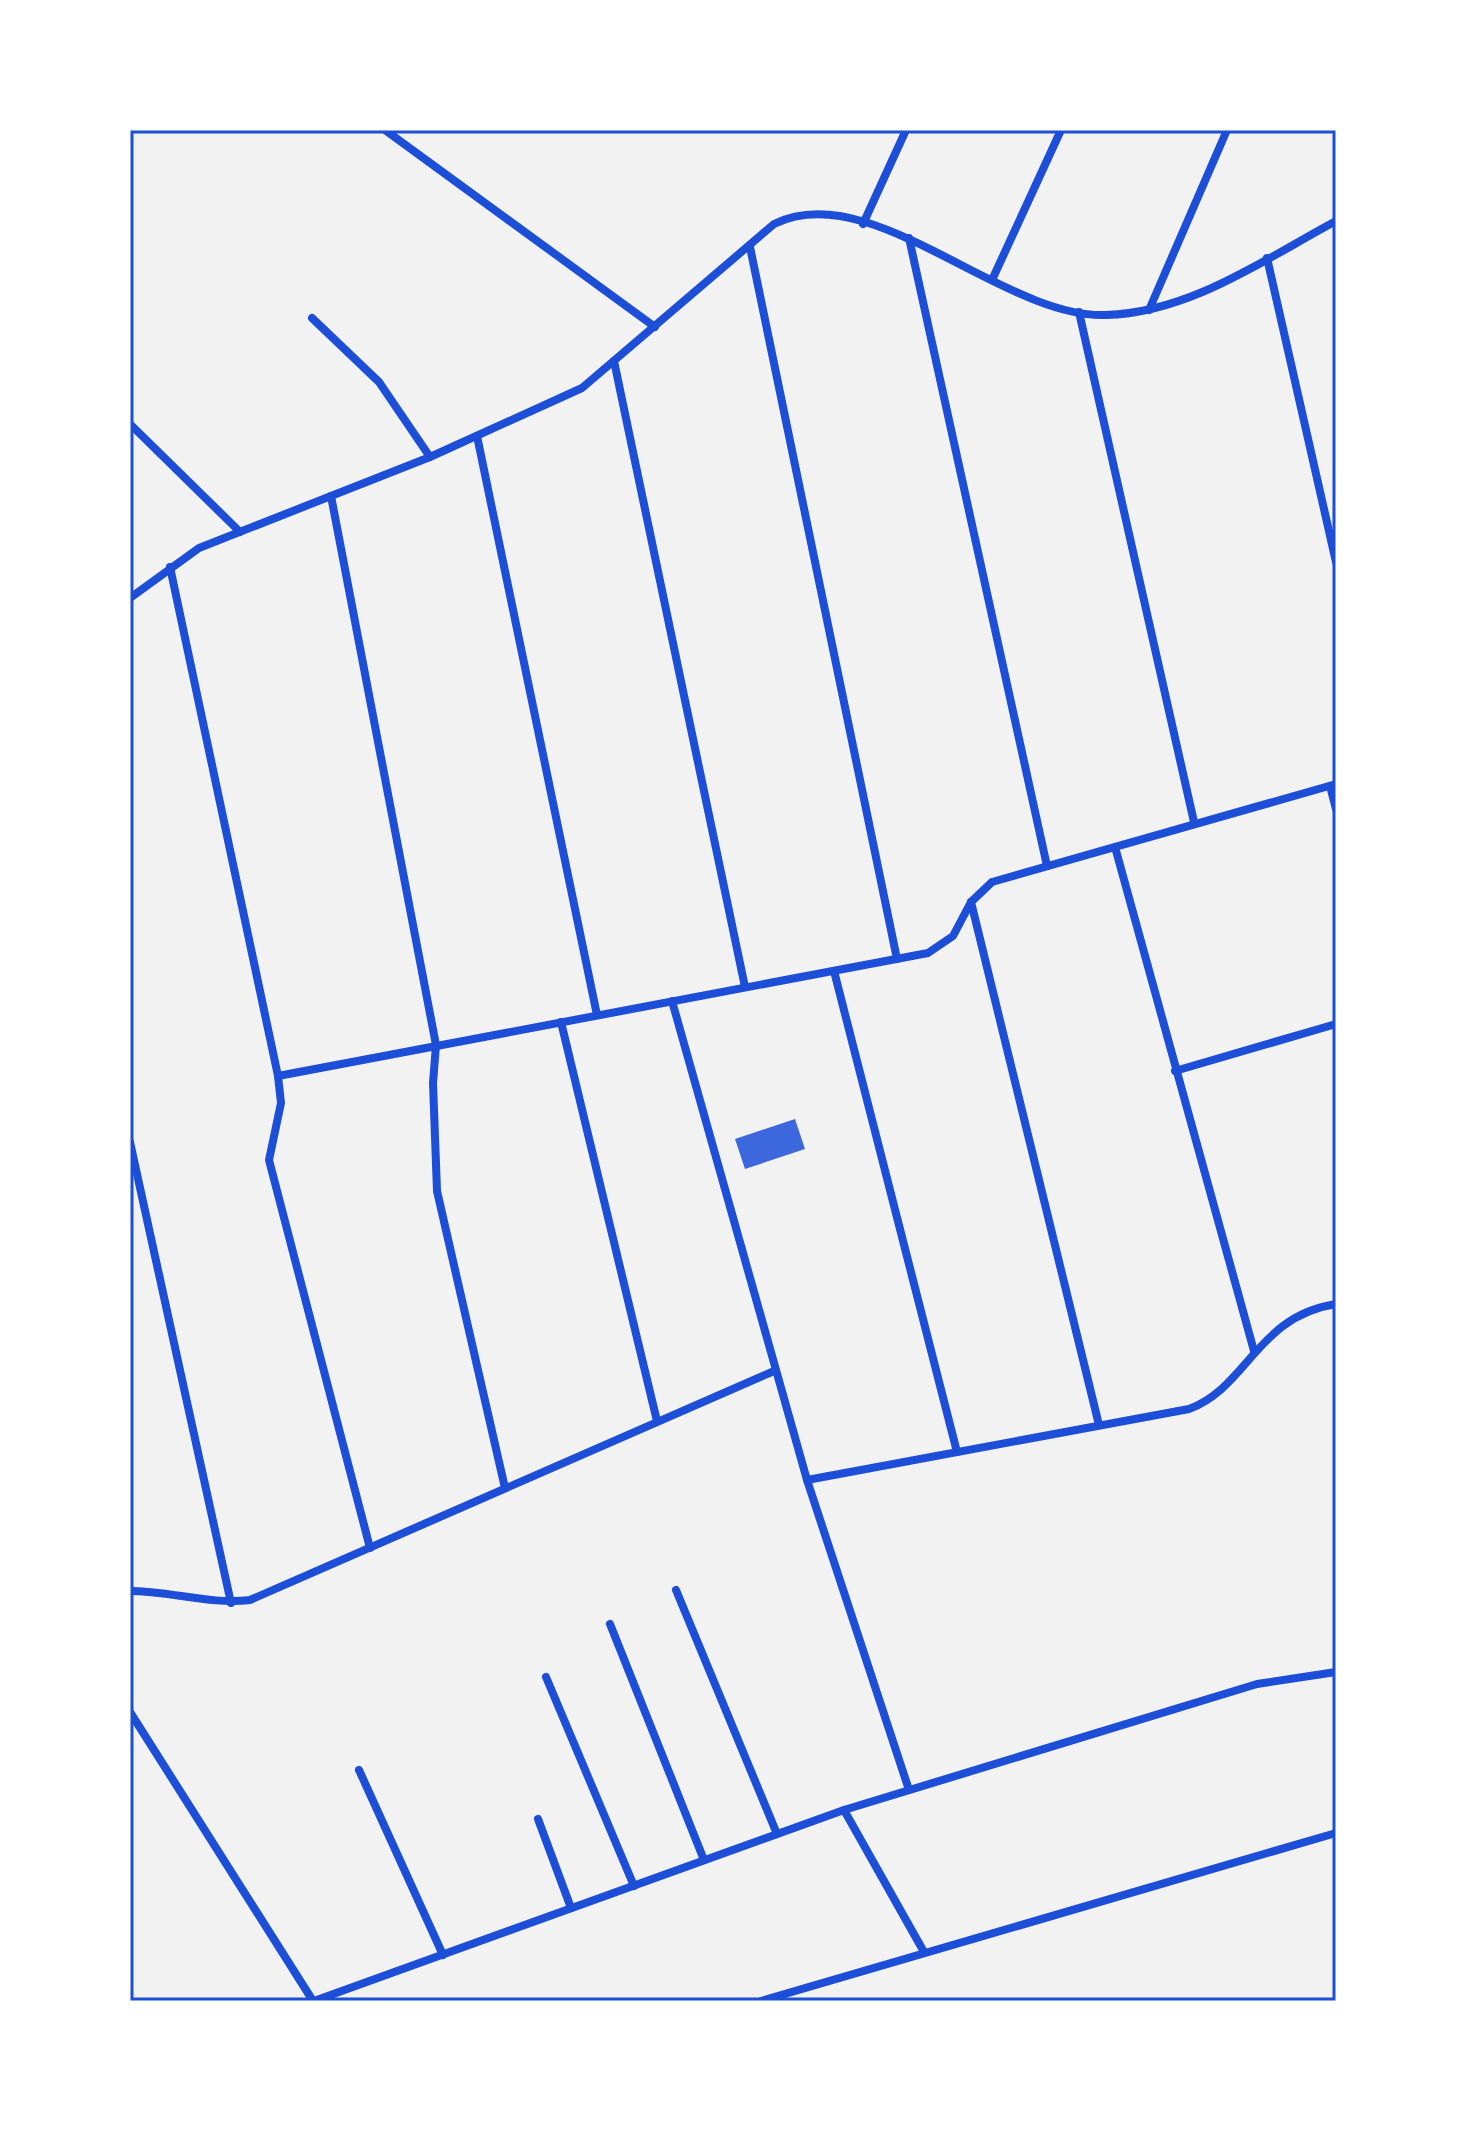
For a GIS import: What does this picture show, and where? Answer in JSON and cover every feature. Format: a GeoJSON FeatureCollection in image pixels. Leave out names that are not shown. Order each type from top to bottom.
{"type":"FeatureCollection","features":[{"type":"Feature","properties":{"kind":"street"},"geometry":{"type":"LineString","coordinates":[[385,130],[655,327]]}},
{"type":"Feature","properties":{"kind":"street"},"geometry":{"type":"LineString","coordinates":[[863,224],[906,130]]}},
{"type":"Feature","properties":{"kind":"street"},"geometry":{"type":"LineString","coordinates":[[992,280],[1061,130]]}},
{"type":"Feature","properties":{"kind":"street"},"geometry":{"type":"LineString","coordinates":[[1149,310],[1227,130]]}},
{"type":"Feature","properties":{"kind":"street"},"geometry":{"type":"LineString","coordinates":[[130,598],[199,548],[430,457],[582,388],[774,224],[793,215],[813,212],[909,238],[1047,308],[1104,316],[1149,310],[1213,287],[1336,221]]}},
{"type":"Feature","properties":{"kind":"street"},"geometry":{"type":"LineString","coordinates":[[909,238],[1047,866]]}},
{"type":"Feature","properties":{"kind":"street"},"geometry":{"type":"LineString","coordinates":[[750,247],[897,959]]}},
{"type":"Feature","properties":{"kind":"street"},"geometry":{"type":"LineString","coordinates":[[1267,258],[1336,562]]}},
{"type":"Feature","properties":{"kind":"street"},"geometry":{"type":"LineString","coordinates":[[1079,312],[1194,822]]}},
{"type":"Feature","properties":{"kind":"street"},"geometry":{"type":"LineString","coordinates":[[312,318],[379,382],[430,457]]}},
{"type":"Feature","properties":{"kind":"street"},"geometry":{"type":"LineString","coordinates":[[614,361],[745,987]]}},
{"type":"Feature","properties":{"kind":"street"},"geometry":{"type":"LineString","coordinates":[[130,424],[240,532]]}},
{"type":"Feature","properties":{"kind":"street"},"geometry":{"type":"LineString","coordinates":[[477,436],[597,1015]]}},
{"type":"Feature","properties":{"kind":"street"},"geometry":{"type":"LineString","coordinates":[[331,496],[436,1045],[433,1158],[437,1191],[505,1488]]}},
{"type":"Feature","properties":{"kind":"street"},"geometry":{"type":"LineString","coordinates":[[170,567],[278,1076],[281,1103],[269,1160],[370,1548]]}},
{"type":"Feature","properties":{"kind":"street"},"geometry":{"type":"LineString","coordinates":[[278,1076],[928,953],[953,936],[971,902],[992,882],[1194,822],[1333,785],[1336,809]]}},
{"type":"Feature","properties":{"kind":"street"},"geometry":{"type":"LineString","coordinates":[[1115,847],[1254,1351]]}},
{"type":"Feature","properties":{"kind":"street"},"geometry":{"type":"LineString","coordinates":[[971,902],[1099,1425]]}},
{"type":"Feature","properties":{"kind":"street"},"geometry":{"type":"LineString","coordinates":[[834,971],[957,1452]]}},
{"type":"Feature","properties":{"kind":"street"},"geometry":{"type":"LineString","coordinates":[[672,1001],[774,1371],[909,1790]]}},
{"type":"Feature","properties":{"kind":"street"},"geometry":{"type":"LineString","coordinates":[[561,1022],[657,1421]]}},
{"type":"Feature","properties":{"kind":"street"},"geometry":{"type":"LineString","coordinates":[[1175,1071],[1336,1024]]}},
{"type":"Feature","properties":{"kind":"street"},"geometry":{"type":"LineString","coordinates":[[130,1142],[231,1603]]}},
{"type":"Feature","properties":{"kind":"street"},"geometry":{"type":"LineString","coordinates":[[807,1480],[1208,1402],[1224,1390],[1272,1332],[1321,1306],[1336,1304]]}},
{"type":"Feature","properties":{"kind":"street"},"geometry":{"type":"LineString","coordinates":[[130,1591],[165,1591],[231,1603],[250,1600],[774,1371]]}},
{"type":"Feature","properties":{"kind":"street"},"geometry":{"type":"LineString","coordinates":[[676,1590],[777,1834]]}},
{"type":"Feature","properties":{"kind":"street"},"geometry":{"type":"LineString","coordinates":[[610,1624],[704,1860]]}},
{"type":"Feature","properties":{"kind":"street"},"geometry":{"type":"LineString","coordinates":[[130,1712],[314,2001],[844,1810],[1257,1684],[1336,1672]]}},
{"type":"Feature","properties":{"kind":"street"},"geometry":{"type":"LineString","coordinates":[[546,1677],[634,1886]]}},
{"type":"Feature","properties":{"kind":"street"},"geometry":{"type":"LineString","coordinates":[[359,1770],[443,1955]]}},
{"type":"Feature","properties":{"kind":"street"},"geometry":{"type":"LineString","coordinates":[[844,1810],[924,1952]]}},
{"type":"Feature","properties":{"kind":"street"},"geometry":{"type":"LineString","coordinates":[[538,1819],[571,1908]]}},
{"type":"Feature","properties":{"kind":"street"},"geometry":{"type":"LineString","coordinates":[[761,2001],[1336,1833]]}},
{"type":"Feature","properties":{"kind":"building"},"geometry":{"type":"Polygon","coordinates":[[[795,1119],[805,1149],[745,1169],[735,1139],[795,1119]]]}}]}
